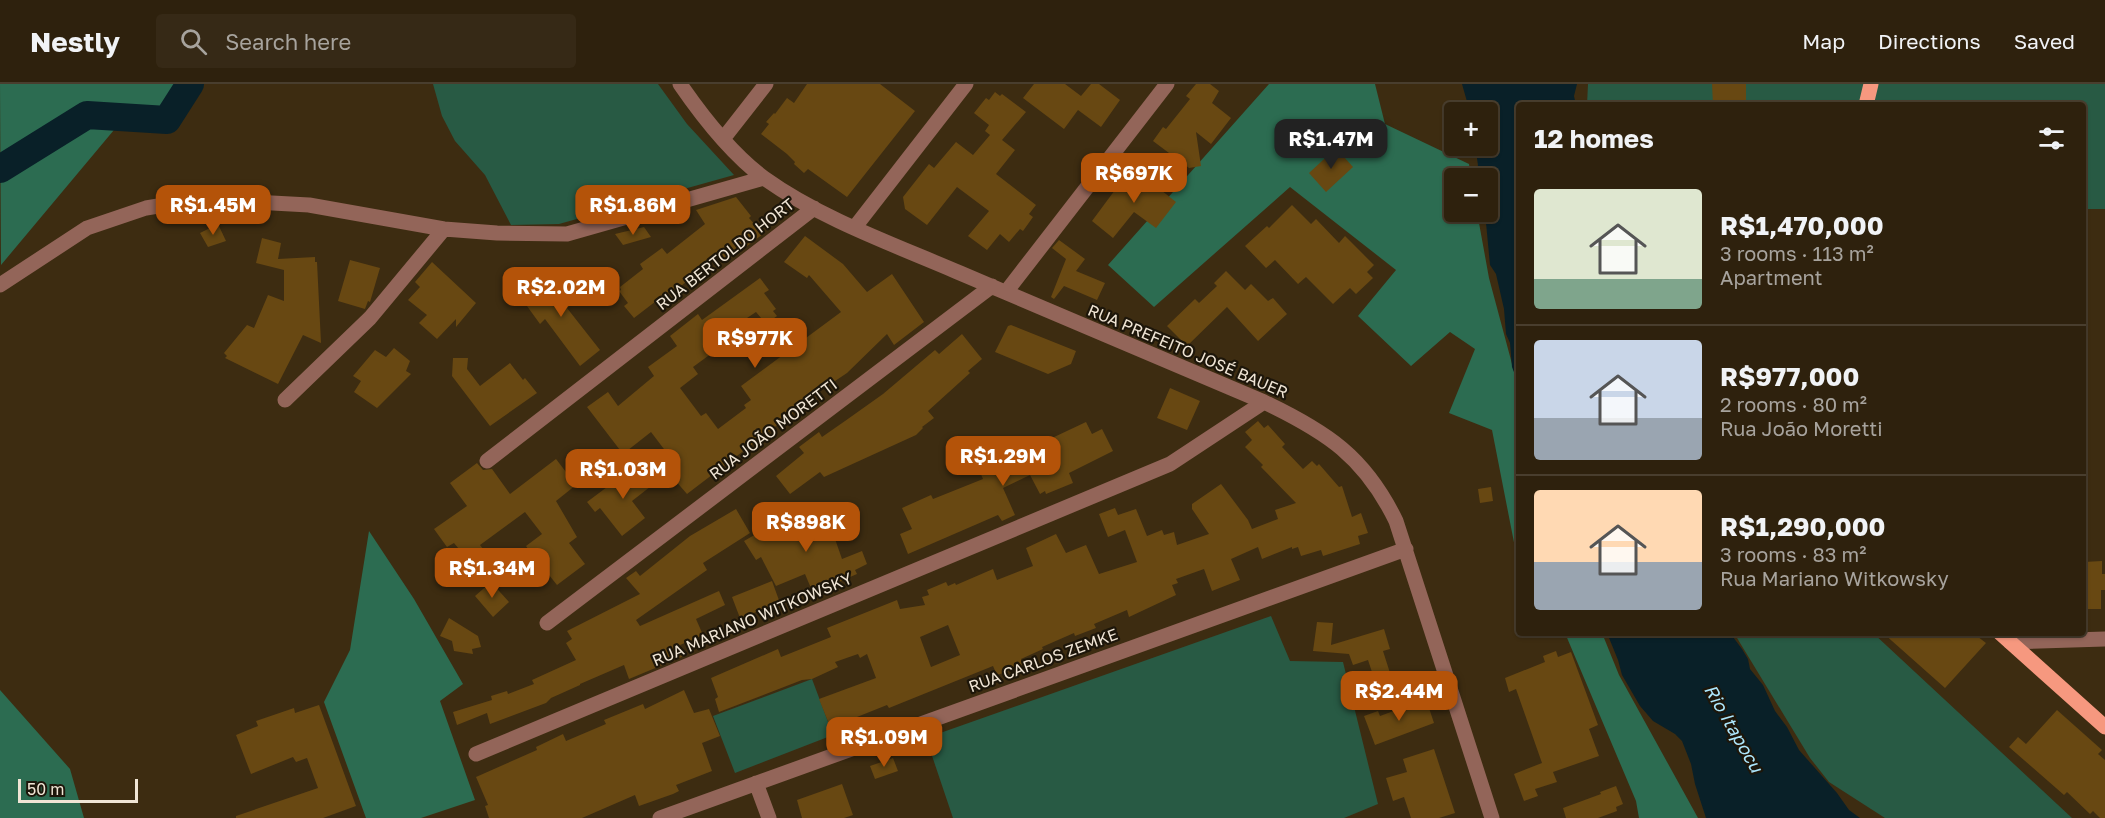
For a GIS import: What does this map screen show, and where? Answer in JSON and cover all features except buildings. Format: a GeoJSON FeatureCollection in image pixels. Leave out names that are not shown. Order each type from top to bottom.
{"type":"FeatureCollection","features":[{"type":"Feature","properties":{"kind":"main road"},"geometry":{"type":"LineString","coordinates":[[1867,102],[1871,84]]}},
{"type":"Feature","properties":{"kind":"main road"},"geometry":{"type":"LineString","coordinates":[[2005,637],[2105,727]]}},
{"type":"Feature","properties":{"kind":"street","name":"RUA PREFEITO JOSÉ BAUER"},"geometry":{"type":"LineString","coordinates":[[680,84],[697,110],[723,139],[764,178],[814,208],[1302,419],[1348,452],[1369,475],[1396,521],[1492,818]]}},
{"type":"Feature","properties":{"kind":"street"},"geometry":{"type":"LineString","coordinates":[[723,139],[766,84]]}},
{"type":"Feature","properties":{"kind":"street"},"geometry":{"type":"LineString","coordinates":[[855,227],[966,84]]}},
{"type":"Feature","properties":{"kind":"street","name":"RUA JOÃO MORETTI"},"geometry":{"type":"LineString","coordinates":[[547,623],[999,289],[1167,84]]}},
{"type":"Feature","properties":{"kind":"street"},"geometry":{"type":"LineString","coordinates":[[0,285],[87,228],[146,208],[201,199],[309,205],[444,229],[496,234],[567,234],[764,178]]}},
{"type":"Feature","properties":{"kind":"street","name":"RUA BERTOLDO HORT"},"geometry":{"type":"LineString","coordinates":[[487,461],[814,208]]}},
{"type":"Feature","properties":{"kind":"street"},"geometry":{"type":"LineString","coordinates":[[285,400],[370,318],[444,229]]}},
{"type":"Feature","properties":{"kind":"street","name":"RUA MARIANO WITKOWSKY"},"geometry":{"type":"LineString","coordinates":[[476,754],[1170,464],[1264,402]]}},
{"type":"Feature","properties":{"kind":"street","name":"RUA CARLOS ZEMKE"},"geometry":{"type":"LineString","coordinates":[[660,818],[1406,549]]}},
{"type":"Feature","properties":{"kind":"street"},"geometry":{"type":"LineString","coordinates":[[2005,637],[2105,639]]}},
{"type":"Feature","properties":{"kind":"street"},"geometry":{"type":"LineString","coordinates":[[756,783],[769,818]]}},
{"type":"Feature","properties":{"kind":"green space"},"geometry":{"type":"Polygon","coordinates":[[[0,84],[190,84],[167,120],[124,118],[1,265],[0,84]]]}},
{"type":"Feature","properties":{"kind":"green space"},"geometry":{"type":"Polygon","coordinates":[[[433,84],[658,84],[687,124],[734,175],[559,224],[511,225],[485,175],[455,141],[442,116],[433,84]]]}},
{"type":"Feature","properties":{"kind":"green space"},"geometry":{"type":"Polygon","coordinates":[[[1269,84],[1375,84],[1385,124],[1444,152],[1444,156],[1452,156],[1469,164],[1470,168],[1444,168],[1444,222],[1479,222],[1489,278],[1516,379],[1516,553],[1492,430],[1449,413],[1475,349],[1450,332],[1411,366],[1358,316],[1396,270],[1290,187],[1154,307],[1108,265],[1269,84]]]}},
{"type":"Feature","properties":{"kind":"green space"},"geometry":{"type":"Polygon","coordinates":[[[1588,84],[2105,84],[2105,209],[2086,209],[2086,102],[1587,102],[1588,84]]]}},
{"type":"Feature","properties":{"kind":"green space"},"geometry":{"type":"Polygon","coordinates":[[[369,531],[414,599],[463,684],[440,701],[475,800],[421,818],[366,818],[324,702],[350,650],[369,531]]]}},
{"type":"Feature","properties":{"kind":"green space"},"geometry":{"type":"Polygon","coordinates":[[[1271,616],[1290,661],[1343,662],[1378,804],[1344,818],[953,818],[926,738],[1271,616]]]}},
{"type":"Feature","properties":{"kind":"green space"},"geometry":{"type":"Polygon","coordinates":[[[1566,636],[1603,636],[1619,675],[1698,818],[1639,818],[1636,801],[1566,636]]]}},
{"type":"Feature","properties":{"kind":"green space"},"geometry":{"type":"Polygon","coordinates":[[[1736,636],[1876,636],[2072,818],[1885,818],[1829,782],[1810,758],[1736,636]]]}},
{"type":"Feature","properties":{"kind":"green space"},"geometry":{"type":"Polygon","coordinates":[[[812,679],[833,735],[735,773],[713,716],[812,679]]]}},
{"type":"Feature","properties":{"kind":"green space"},"geometry":{"type":"Polygon","coordinates":[[[0,690],[70,769],[84,818],[0,818],[0,690]]]}},
{"type":"Feature","properties":{"kind":"water"},"geometry":{"type":"Polygon","coordinates":[[[1462,84],[1577,84],[1574,96],[1575,102],[1516,102],[1516,377],[1512,367],[1510,343],[1506,334],[1504,309],[1496,274],[1490,265],[1486,222],[1498,222],[1498,168],[1478,168],[1477,156],[1498,156],[1498,102],[1467,102],[1462,84]]]}},
{"type":"Feature","properties":{"kind":"water","name":"Rio Itapocu"},"geometry":{"type":"Polygon","coordinates":[[[1608,636],[1732,636],[1748,659],[1750,669],[1763,685],[1775,711],[1787,727],[1799,750],[1849,810],[1860,818],[1706,818],[1682,741],[1653,721],[1640,706],[1622,675],[1608,636]]]}},
{"type":"Feature","properties":{"kind":"waterway"},"geometry":{"type":"LineString","coordinates":[[0,169],[87,115],[167,120],[190,84]]}}]}
